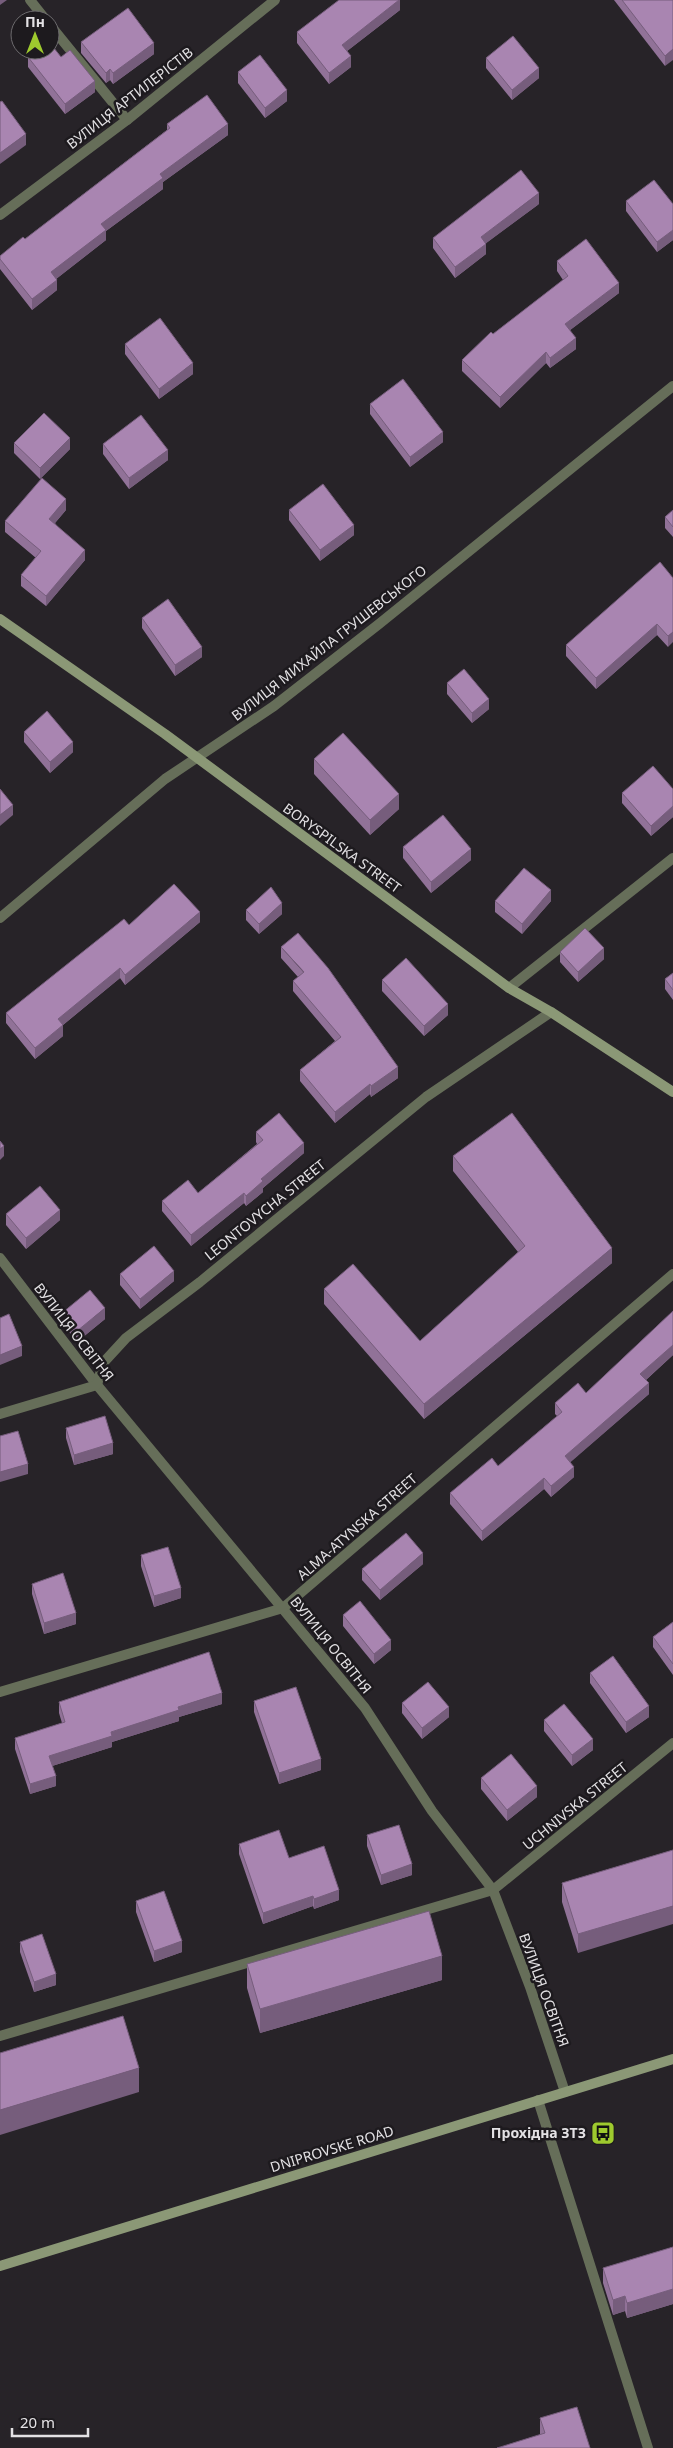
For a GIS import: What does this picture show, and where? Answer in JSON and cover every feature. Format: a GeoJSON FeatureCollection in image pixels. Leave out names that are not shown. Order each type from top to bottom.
{"type":"FeatureCollection","features":[{"type":"Feature","properties":{"kind":"main road","name":"BORYSPILSKA STREET"},"geometry":{"type":"LineString","coordinates":[[0,619],[197,758],[509,988],[551,1012],[673,1092]]}},
{"type":"Feature","properties":{"kind":"main road","name":"DNIPROVSKE ROAD"},"geometry":{"type":"LineString","coordinates":[[0,2266],[673,2059]]}},
{"type":"Feature","properties":{"kind":"street"},"geometry":{"type":"LineString","coordinates":[[30,0],[38,10]]}},
{"type":"Feature","properties":{"kind":"street","name":"ВУЛИЦЯ АРТИЛЕРІСТІВ"},"geometry":{"type":"LineString","coordinates":[[0,215],[127,120],[275,0]]}},
{"type":"Feature","properties":{"kind":"street"},"geometry":{"type":"LineString","coordinates":[[60,37],[127,120]]}},
{"type":"Feature","properties":{"kind":"street","name":"ВУЛИЦЯ МИХАЙЛА ГРУШЕВСЬКОГО"},"geometry":{"type":"LineString","coordinates":[[0,918],[165,779],[267,711],[379,624],[673,386]]}},
{"type":"Feature","properties":{"kind":"street"},"geometry":{"type":"LineString","coordinates":[[509,988],[673,858]]}},
{"type":"Feature","properties":{"kind":"street","name":"LEONTOVYCHA STREET"},"geometry":{"type":"LineString","coordinates":[[97,1385],[103,1362],[126,1338],[200,1282],[426,1097],[551,1012]]}},
{"type":"Feature","properties":{"kind":"street","name":"ВУЛИЦЯ ОСВІТНЯ"},"geometry":{"type":"LineString","coordinates":[[0,1258],[97,1385],[284,1608],[365,1708],[432,1811],[494,1890],[530,1987],[565,2092]]}},
{"type":"Feature","properties":{"kind":"street","name":"ALMA-ATYNSKA STREET"},"geometry":{"type":"LineString","coordinates":[[0,1692],[284,1608],[673,1274]]}},
{"type":"Feature","properties":{"kind":"street"},"geometry":{"type":"LineString","coordinates":[[0,1414],[97,1385]]}},
{"type":"Feature","properties":{"kind":"street","name":"UCHNIVSKA STREET"},"geometry":{"type":"LineString","coordinates":[[494,1890],[673,1743]]}},
{"type":"Feature","properties":{"kind":"street"},"geometry":{"type":"LineString","coordinates":[[0,2036],[494,1890]]}},
{"type":"Feature","properties":{"kind":"street"},"geometry":{"type":"LineString","coordinates":[[538,2100],[648,2448]]}},
{"type":"Feature","properties":{"kind":"building"},"geometry":{"type":"Polygon","coordinates":[[[339,0],[399,0],[342,45],[351,56],[329,73],[297,32],[339,0]]]}},
{"type":"Feature","properties":{"kind":"building"},"geometry":{"type":"Polygon","coordinates":[[[622,0],[673,0],[673,49],[665,56],[622,0]]]}},
{"type":"Feature","properties":{"kind":"building"},"geometry":{"type":"Polygon","coordinates":[[[128,8],[154,43],[113,73],[110,69],[106,73],[81,42],[128,8]]]}},
{"type":"Feature","properties":{"kind":"building"},"geometry":{"type":"Polygon","coordinates":[[[513,36],[539,68],[512,90],[486,58],[513,36]]]}},
{"type":"Feature","properties":{"kind":"building"},"geometry":{"type":"Polygon","coordinates":[[[70,50],[95,81],[65,104],[30,60],[60,60],[60,56],[61,57],[70,50]]]}},
{"type":"Feature","properties":{"kind":"building"},"geometry":{"type":"Polygon","coordinates":[[[260,55],[287,90],[265,108],[238,72],[260,55]]]}},
{"type":"Feature","properties":{"kind":"building"},"geometry":{"type":"Polygon","coordinates":[[[207,95],[228,124],[160,174],[163,178],[101,224],[106,230],[51,272],[57,280],[32,299],[0,259],[0,256],[170,128],[167,124],[207,95]]]}},
{"type":"Feature","properties":{"kind":"building"},"geometry":{"type":"Polygon","coordinates":[[[2,101],[26,134],[0,153],[0,102],[2,101]]]}},
{"type":"Feature","properties":{"kind":"building"},"geometry":{"type":"Polygon","coordinates":[[[521,170],[539,193],[481,237],[486,244],[455,267],[433,238],[521,170]]]}},
{"type":"Feature","properties":{"kind":"building"},"geometry":{"type":"Polygon","coordinates":[[[654,180],[673,204],[673,230],[657,242],[626,201],[654,180]]]}},
{"type":"Feature","properties":{"kind":"building"},"geometry":{"type":"Polygon","coordinates":[[[586,239],[619,283],[565,324],[576,338],[550,358],[546,352],[500,397],[462,360],[491,332],[493,334],[568,276],[557,261],[586,239]]]}},
{"type":"Feature","properties":{"kind":"building"},"geometry":{"type":"Polygon","coordinates":[[[160,318],[193,363],[159,389],[125,344],[160,318]]]}},
{"type":"Feature","properties":{"kind":"building"},"geometry":{"type":"Polygon","coordinates":[[[403,379],[443,432],[410,457],[370,404],[403,379]]]}},
{"type":"Feature","properties":{"kind":"building"},"geometry":{"type":"Polygon","coordinates":[[[44,413],[70,438],[40,468],[14,443],[44,413]]]}},
{"type":"Feature","properties":{"kind":"building"},"geometry":{"type":"Polygon","coordinates":[[[141,415],[168,450],[129,478],[103,444],[141,415]]]}},
{"type":"Feature","properties":{"kind":"building"},"geometry":{"type":"Polygon","coordinates":[[[42,478],[66,499],[49,519],[85,550],[46,596],[21,575],[41,551],[5,521],[42,478]]]}},
{"type":"Feature","properties":{"kind":"building"},"geometry":{"type":"Polygon","coordinates":[[[323,484],[354,525],[320,550],[289,510],[323,484]]]}},
{"type":"Feature","properties":{"kind":"building"},"geometry":{"type":"Polygon","coordinates":[[[673,510],[673,527],[665,517],[673,510]]]}},
{"type":"Feature","properties":{"kind":"building"},"geometry":{"type":"Polygon","coordinates":[[[660,562],[673,578],[673,632],[668,636],[657,624],[596,678],[566,645],[660,562]]]}},
{"type":"Feature","properties":{"kind":"building"},"geometry":{"type":"Polygon","coordinates":[[[168,599],[202,647],[175,665],[142,618],[168,599]]]}},
{"type":"Feature","properties":{"kind":"building"},"geometry":{"type":"Polygon","coordinates":[[[464,669],[489,699],[472,713],[447,683],[464,669]]]}},
{"type":"Feature","properties":{"kind":"building"},"geometry":{"type":"Polygon","coordinates":[[[47,711],[73,742],[50,762],[24,732],[47,711]]]}},
{"type":"Feature","properties":{"kind":"building"},"geometry":{"type":"Polygon","coordinates":[[[343,733],[399,794],[370,820],[314,759],[343,733]]]}},
{"type":"Feature","properties":{"kind":"building"},"geometry":{"type":"Polygon","coordinates":[[[653,766],[673,789],[673,806],[651,826],[622,793],[653,766]]]}},
{"type":"Feature","properties":{"kind":"building"},"geometry":{"type":"Polygon","coordinates":[[[0,789],[13,805],[0,815],[0,789]]]}},
{"type":"Feature","properties":{"kind":"building"},"geometry":{"type":"Polygon","coordinates":[[[443,815],[471,849],[431,882],[403,847],[443,815]]]}},
{"type":"Feature","properties":{"kind":"building"},"geometry":{"type":"Polygon","coordinates":[[[524,868],[551,890],[522,924],[495,901],[524,868]]]}},
{"type":"Feature","properties":{"kind":"building"},"geometry":{"type":"Polygon","coordinates":[[[174,884],[200,912],[125,975],[120,968],[58,1019],[63,1025],[35,1048],[6,1013],[124,919],[129,925],[174,884]]]}},
{"type":"Feature","properties":{"kind":"building"},"geometry":{"type":"Polygon","coordinates":[[[271,887],[282,903],[259,924],[246,910],[271,887]]]}},
{"type":"Feature","properties":{"kind":"building"},"geometry":{"type":"Polygon","coordinates":[[[585,928],[604,948],[578,972],[560,952],[585,928]]]}},
{"type":"Feature","properties":{"kind":"building"},"geometry":{"type":"Polygon","coordinates":[[[298,933],[328,968],[398,1067],[371,1086],[370,1084],[335,1112],[300,1070],[341,1037],[293,981],[304,972],[281,947],[298,933]]]}},
{"type":"Feature","properties":{"kind":"building"},"geometry":{"type":"Polygon","coordinates":[[[406,958],[448,1004],[424,1026],[382,980],[406,958]]]}},
{"type":"Feature","properties":{"kind":"building"},"geometry":{"type":"Polygon","coordinates":[[[673,973],[673,990],[665,979],[673,973]]]}},
{"type":"Feature","properties":{"kind":"building"},"geometry":{"type":"Polygon","coordinates":[[[279,1113],[304,1143],[261,1179],[263,1181],[246,1196],[244,1193],[191,1235],[162,1201],[188,1180],[198,1193],[263,1140],[256,1132],[279,1113]]]}},
{"type":"Feature","properties":{"kind":"building"},"geometry":{"type":"Polygon","coordinates":[[[512,1113],[612,1248],[424,1404],[324,1289],[353,1264],[420,1341],[525,1246],[453,1156],[512,1113]]]}},
{"type":"Feature","properties":{"kind":"building"},"geometry":{"type":"Polygon","coordinates":[[[0,1141],[4,1146],[0,1149],[0,1141]]]}},
{"type":"Feature","properties":{"kind":"building"},"geometry":{"type":"Polygon","coordinates":[[[40,1186],[60,1210],[26,1238],[6,1214],[40,1186]]]}},
{"type":"Feature","properties":{"kind":"building"},"geometry":{"type":"Polygon","coordinates":[[[154,1246],[174,1271],[140,1299],[120,1274],[154,1246]]]}},
{"type":"Feature","properties":{"kind":"building"},"geometry":{"type":"Polygon","coordinates":[[[90,1290],[105,1308],[77,1331],[62,1313],[90,1290]]]}},
{"type":"Feature","properties":{"kind":"building"},"geometry":{"type":"Polygon","coordinates":[[[673,1311],[673,1345],[640,1374],[649,1383],[565,1456],[574,1467],[551,1486],[544,1478],[482,1531],[450,1493],[492,1458],[498,1466],[562,1412],[555,1403],[578,1383],[586,1393],[673,1311]]]}},
{"type":"Feature","properties":{"kind":"building"},"geometry":{"type":"Polygon","coordinates":[[[9,1314],[22,1346],[0,1355],[0,1318],[9,1314]]]}},
{"type":"Feature","properties":{"kind":"building"},"geometry":{"type":"Polygon","coordinates":[[[105,1416],[113,1443],[74,1455],[66,1428],[105,1416]]]}},
{"type":"Feature","properties":{"kind":"building"},"geometry":{"type":"Polygon","coordinates":[[[18,1431],[28,1464],[0,1472],[0,1436],[18,1431]]]}},
{"type":"Feature","properties":{"kind":"building"},"geometry":{"type":"Polygon","coordinates":[[[406,1533],[423,1553],[380,1590],[362,1569],[406,1533]]]}},
{"type":"Feature","properties":{"kind":"building"},"geometry":{"type":"Polygon","coordinates":[[[168,1547],[181,1588],[154,1596],[141,1555],[168,1547]]]}},
{"type":"Feature","properties":{"kind":"building"},"geometry":{"type":"Polygon","coordinates":[[[63,1573],[76,1613],[44,1623],[32,1584],[63,1573]]]}},
{"type":"Feature","properties":{"kind":"building"},"geometry":{"type":"Polygon","coordinates":[[[360,1601],[391,1640],[374,1654],[343,1615],[360,1601]]]}},
{"type":"Feature","properties":{"kind":"building"},"geometry":{"type":"Polygon","coordinates":[[[673,1622],[673,1664],[653,1637],[673,1622]]]}},
{"type":"Feature","properties":{"kind":"building"},"geometry":{"type":"Polygon","coordinates":[[[209,1652],[222,1693],[178,1707],[179,1710],[111,1732],[112,1736],[49,1756],[56,1776],[30,1784],[15,1738],[65,1722],[59,1702],[209,1652]]]}},
{"type":"Feature","properties":{"kind":"building"},"geometry":{"type":"Polygon","coordinates":[[[613,1656],[649,1706],[626,1722],[590,1673],[613,1656]]]}},
{"type":"Feature","properties":{"kind":"building"},"geometry":{"type":"Polygon","coordinates":[[[428,1682],[449,1707],[422,1728],[402,1703],[428,1682]]]}},
{"type":"Feature","properties":{"kind":"building"},"geometry":{"type":"Polygon","coordinates":[[[296,1687],[321,1759],[279,1773],[254,1701],[296,1687]]]}},
{"type":"Feature","properties":{"kind":"building"},"geometry":{"type":"Polygon","coordinates":[[[564,1704],[593,1739],[572,1755],[544,1720],[564,1704]]]}},
{"type":"Feature","properties":{"kind":"building"},"geometry":{"type":"Polygon","coordinates":[[[511,1754],[537,1786],[507,1810],[481,1778],[511,1754]]]}},
{"type":"Feature","properties":{"kind":"building"},"geometry":{"type":"Polygon","coordinates":[[[399,1825],[412,1864],[381,1875],[367,1835],[399,1825]]]}},
{"type":"Feature","properties":{"kind":"building"},"geometry":{"type":"Polygon","coordinates":[[[279,1830],[289,1858],[324,1846],[339,1890],[314,1899],[313,1896],[263,1913],[239,1844],[279,1830]]]}},
{"type":"Feature","properties":{"kind":"building"},"geometry":{"type":"Polygon","coordinates":[[[673,1850],[673,1906],[578,1934],[562,1883],[673,1850]]]}},
{"type":"Feature","properties":{"kind":"building"},"geometry":{"type":"Polygon","coordinates":[[[164,1891],[182,1941],[154,1951],[136,1901],[164,1891]]]}},
{"type":"Feature","properties":{"kind":"building"},"geometry":{"type":"Polygon","coordinates":[[[429,1911],[442,1956],[260,2009],[247,1964],[429,1911]]]}},
{"type":"Feature","properties":{"kind":"building"},"geometry":{"type":"Polygon","coordinates":[[[42,1934],[56,1974],[34,1982],[20,1942],[42,1934]]]}},
{"type":"Feature","properties":{"kind":"building"},"geometry":{"type":"Polygon","coordinates":[[[123,2016],[139,2068],[0,2110],[0,2053],[123,2016]]]}},
{"type":"Feature","properties":{"kind":"building"},"geometry":{"type":"Polygon","coordinates":[[[673,2247],[673,2289],[627,2303],[625,2296],[613,2300],[603,2268],[673,2247]]]}},
{"type":"Feature","properties":{"kind":"building"},"geometry":{"type":"Polygon","coordinates":[[[577,2407],[590,2448],[497,2448],[545,2433],[540,2418],[577,2407]]]}},
{"type":"Feature","properties":{"kind":"place","name":"Прохідна ЗТЗ"},"geometry":{"type":"Point","coordinates":[603,2133]}}]}
